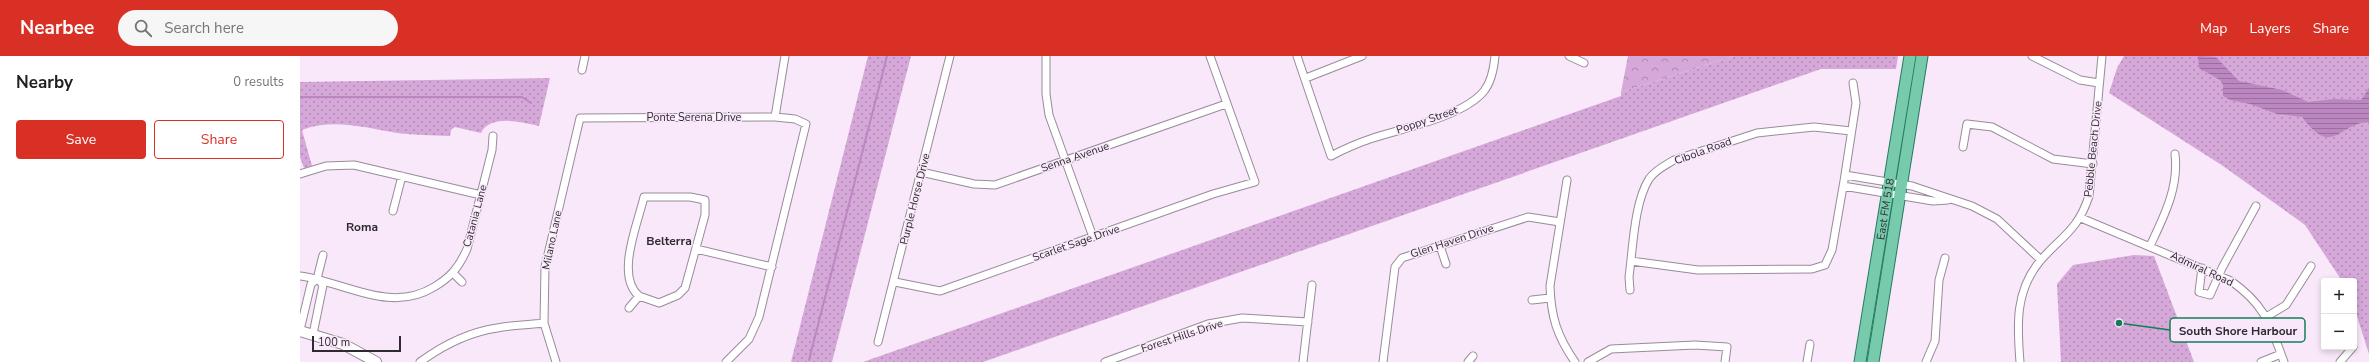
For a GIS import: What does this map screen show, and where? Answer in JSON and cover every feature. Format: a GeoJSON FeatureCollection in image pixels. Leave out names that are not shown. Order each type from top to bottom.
{"type":"FeatureCollection","features":[{"type":"Feature","properties":{"kind":"main road","name":"East FM 518"},"geometry":{"type":"LineString","coordinates":[[1860,362],[1910,56]]}},
{"type":"Feature","properties":{"kind":"main road","name":"East FM 518"},"geometry":{"type":"LineString","coordinates":[[1873,362],[1922,56]]}},
{"type":"Feature","properties":{"kind":"street"},"geometry":{"type":"LineString","coordinates":[[582,70],[585,56]]}},
{"type":"Feature","properties":{"kind":"street"},"geometry":{"type":"LineString","coordinates":[[775,117],[785,56]]}},
{"type":"Feature","properties":{"kind":"street","name":"Purple Horse Drive"},"geometry":{"type":"LineString","coordinates":[[878,342],[895,282],[950,56]]}},
{"type":"Feature","properties":{"kind":"street"},"geometry":{"type":"LineString","coordinates":[[1046,56],[1047,105],[1093,237]]}},
{"type":"Feature","properties":{"kind":"street"},"geometry":{"type":"LineString","coordinates":[[1210,56],[1226,104]]}},
{"type":"Feature","properties":{"kind":"street"},"geometry":{"type":"LineString","coordinates":[[1297,56],[1306,78],[1362,56]]}},
{"type":"Feature","properties":{"kind":"street","name":"Poppy Street"},"geometry":{"type":"LineString","coordinates":[[1306,78],[1330,156],[1372,138],[1445,116],[1469,104],[1485,90],[1494,69],[1495,56]]}},
{"type":"Feature","properties":{"kind":"street"},"geometry":{"type":"LineString","coordinates":[[1569,56],[1584,63]]}},
{"type":"Feature","properties":{"kind":"street"},"geometry":{"type":"LineString","coordinates":[[2032,56],[2080,80],[2099,83]]}},
{"type":"Feature","properties":{"kind":"street","name":"Pebble Beach Drive"},"geometry":{"type":"LineString","coordinates":[[2020,362],[2017,331],[2019,303],[2025,284],[2041,260],[2081,218],[2089,196],[2102,56]]}},
{"type":"Feature","properties":{"kind":"street"},"geometry":{"type":"LineString","coordinates":[[1631,261],[1698,270],[1812,269],[1825,265],[1832,250],[1845,175],[1856,103],[1853,83]]}},
{"type":"Feature","properties":{"kind":"street","name":"Senna Avenue"},"geometry":{"type":"LineString","coordinates":[[921,172],[985,185],[1005,182],[1226,104]]}},
{"type":"Feature","properties":{"kind":"street","name":"Scarlet Sage Drive"},"geometry":{"type":"LineString","coordinates":[[895,282],[940,291],[1255,182],[1226,104]]}},
{"type":"Feature","properties":{"kind":"street","name":"Ponte Serena Drive"},"geometry":{"type":"LineString","coordinates":[[580,118],[775,117],[795,119],[806,124],[772,267]]}},
{"type":"Feature","properties":{"kind":"street","name":"Milano Lane"},"geometry":{"type":"LineString","coordinates":[[556,362],[544,323],[545,267],[580,118]]}},
{"type":"Feature","properties":{"kind":"street"},"geometry":{"type":"LineString","coordinates":[[1964,147],[1967,124],[1992,127],[2053,160],[2093,164]]}},
{"type":"Feature","properties":{"kind":"street","name":"Cibola Road"},"geometry":{"type":"LineString","coordinates":[[1630,290],[1629,277],[1631,261],[1643,192],[1650,178],[1662,167],[1674,160],[1757,133],[1814,127],[1851,131]]}},
{"type":"Feature","properties":{"kind":"street","name":"Catania Lane"},"geometry":{"type":"LineString","coordinates":[[300,276],[317,279],[372,295],[399,299],[419,296],[448,279],[453,274],[468,249],[492,150],[493,136]]}},
{"type":"Feature","properties":{"kind":"street"},"geometry":{"type":"LineString","coordinates":[[2150,246],[2173,192],[2177,172],[2175,154]]}},
{"type":"Feature","properties":{"kind":"street"},"geometry":{"type":"LineString","coordinates":[[300,174],[318,168],[350,165],[481,195]]}},
{"type":"Feature","properties":{"kind":"street"},"geometry":{"type":"LineString","coordinates":[[1845,175],[1933,191],[1948,200],[1972,206],[1997,219],[2041,260]]}},
{"type":"Feature","properties":{"kind":"street"},"geometry":{"type":"LineString","coordinates":[[393,211],[402,176]]}},
{"type":"Feature","properties":{"kind":"street"},"geometry":{"type":"LineString","coordinates":[[1567,180],[1550,286],[1550,298],[1554,325],[1575,362]]}},
{"type":"Feature","properties":{"kind":"street"},"geometry":{"type":"LineString","coordinates":[[1843,186],[1933,201],[1948,200]]}},
{"type":"Feature","properties":{"kind":"street"},"geometry":{"type":"LineString","coordinates":[[644,197],[690,197],[705,200],[705,215],[685,288],[678,295],[660,303],[638,296],[630,285],[627,266],[644,197]]}},
{"type":"Feature","properties":{"kind":"street"},"geometry":{"type":"LineString","coordinates":[[2202,268],[2199,292],[2210,295],[2256,206]]}},
{"type":"Feature","properties":{"kind":"street","name":"Glen Haven Drive"},"geometry":{"type":"LineString","coordinates":[[1383,362],[1395,267],[1402,258],[1528,217],[1560,222]]}},
{"type":"Feature","properties":{"kind":"street","name":"Admiral Road"},"geometry":{"type":"LineString","coordinates":[[2081,218],[2219,275],[2250,295],[2266,317],[2284,362]]}},
{"type":"Feature","properties":{"kind":"street"},"geometry":{"type":"LineString","coordinates":[[1440,246],[1446,264]]}},
{"type":"Feature","properties":{"kind":"street"},"geometry":{"type":"LineString","coordinates":[[696,249],[772,267],[755,329],[749,340],[726,362]]}},
{"type":"Feature","properties":{"kind":"street"},"geometry":{"type":"LineString","coordinates":[[323,255],[317,279],[311,284],[300,331],[313,334],[354,349],[376,362]]}},
{"type":"Feature","properties":{"kind":"street"},"geometry":{"type":"LineString","coordinates":[[1926,362],[1935,340],[1939,280],[1945,258]]}},
{"type":"Feature","properties":{"kind":"street"},"geometry":{"type":"LineString","coordinates":[[2266,317],[2286,304],[2311,266]]}},
{"type":"Feature","properties":{"kind":"street"},"geometry":{"type":"LineString","coordinates":[[453,274],[462,282]]}},
{"type":"Feature","properties":{"kind":"street"},"geometry":{"type":"LineString","coordinates":[[313,334],[324,285],[317,279]]}},
{"type":"Feature","properties":{"kind":"street"},"geometry":{"type":"LineString","coordinates":[[1303,362],[1312,285]]}},
{"type":"Feature","properties":{"kind":"street"},"geometry":{"type":"LineString","coordinates":[[629,308],[638,296]]}},
{"type":"Feature","properties":{"kind":"street"},"geometry":{"type":"LineString","coordinates":[[1532,300],[1550,298]]}},
{"type":"Feature","properties":{"kind":"street","name":"Forest Hills Drive"},"geometry":{"type":"LineString","coordinates":[[1105,362],[1208,324],[1235,319],[1262,318],[1308,322]]}},
{"type":"Feature","properties":{"kind":"street"},"geometry":{"type":"LineString","coordinates":[[420,362],[446,346],[468,336],[497,328],[544,323]]}},
{"type":"Feature","properties":{"kind":"street"},"geometry":{"type":"LineString","coordinates":[[1808,362],[1810,344]]}},
{"type":"Feature","properties":{"kind":"street"},"geometry":{"type":"LineString","coordinates":[[1588,362],[1611,350],[1695,345],[1727,348],[1724,362]]}},
{"type":"Feature","properties":{"kind":"street"},"geometry":{"type":"LineString","coordinates":[[2340,362],[2350,350]]}},
{"type":"Feature","properties":{"kind":"street"},"geometry":{"type":"LineString","coordinates":[[2261,362],[2281,354]]}},
{"type":"Feature","properties":{"kind":"street"},"geometry":{"type":"LineString","coordinates":[[1468,362],[1473,356]]}},
{"type":"Feature","properties":{"kind":"green space"},"geometry":{"type":"Polygon","coordinates":[[[868,56],[911,56],[832,362],[791,362],[868,56]]]}},
{"type":"Feature","properties":{"kind":"green space"},"geometry":{"type":"Polygon","coordinates":[[[1628,56],[1734,56],[1621,92],[1628,56]]]}},
{"type":"Feature","properties":{"kind":"green space"},"geometry":{"type":"Polygon","coordinates":[[[1734,56],[1898,56],[1896,69],[1821,69],[983,362],[863,362],[1621,96],[1621,92],[1734,56]]]}},
{"type":"Feature","properties":{"kind":"green space"},"geometry":{"type":"Polygon","coordinates":[[[2124,56],[2369,56],[2369,354],[2357,316],[2357,278],[2340,278],[2305,225],[2223,166],[2109,93],[2117,68],[2124,56]]]}},
{"type":"Feature","properties":{"kind":"green space"},"geometry":{"type":"Polygon","coordinates":[[[550,78],[539,126],[516,121],[499,121],[485,127],[481,133],[455,127],[451,130],[450,136],[403,134],[338,124],[314,126],[302,130],[312,166],[304,168],[300,157],[300,82],[550,78]]]}},
{"type":"Feature","properties":{"kind":"green space"},"geometry":{"type":"Polygon","coordinates":[[[2134,255],[2154,256],[2194,362],[2061,362],[2057,284],[2073,265],[2134,255]]]}},
{"type":"Feature","properties":{"kind":"shaded area"},"geometry":{"type":"Polygon","coordinates":[[[2198,56],[2216,57],[2239,81],[2282,90],[2308,102],[2334,99],[2361,100],[2369,88],[2369,125],[2368,122],[2358,124],[2335,136],[2328,137],[2321,135],[2312,129],[2302,117],[2277,114],[2250,104],[2230,100],[2223,96],[2223,85],[2220,80],[2199,68],[2198,56]]]}},
{"type":"Feature","properties":{"kind":"waterway"},"geometry":{"type":"LineString","coordinates":[[809,360],[887,56]]}},
{"type":"Feature","properties":{"kind":"waterway"},"geometry":{"type":"LineString","coordinates":[[300,97],[522,97],[531,103]]}},
{"type":"Feature","properties":{"kind":"place","name":"South Shore Harbour"},"geometry":{"type":"Point","coordinates":[2119,323]}},
{"type":"Feature","properties":{"kind":"district","name":"Roma"},"geometry":{"type":"Point","coordinates":[362,227]}},
{"type":"Feature","properties":{"kind":"district","name":"Belterra"},"geometry":{"type":"Point","coordinates":[669,241]}}]}
